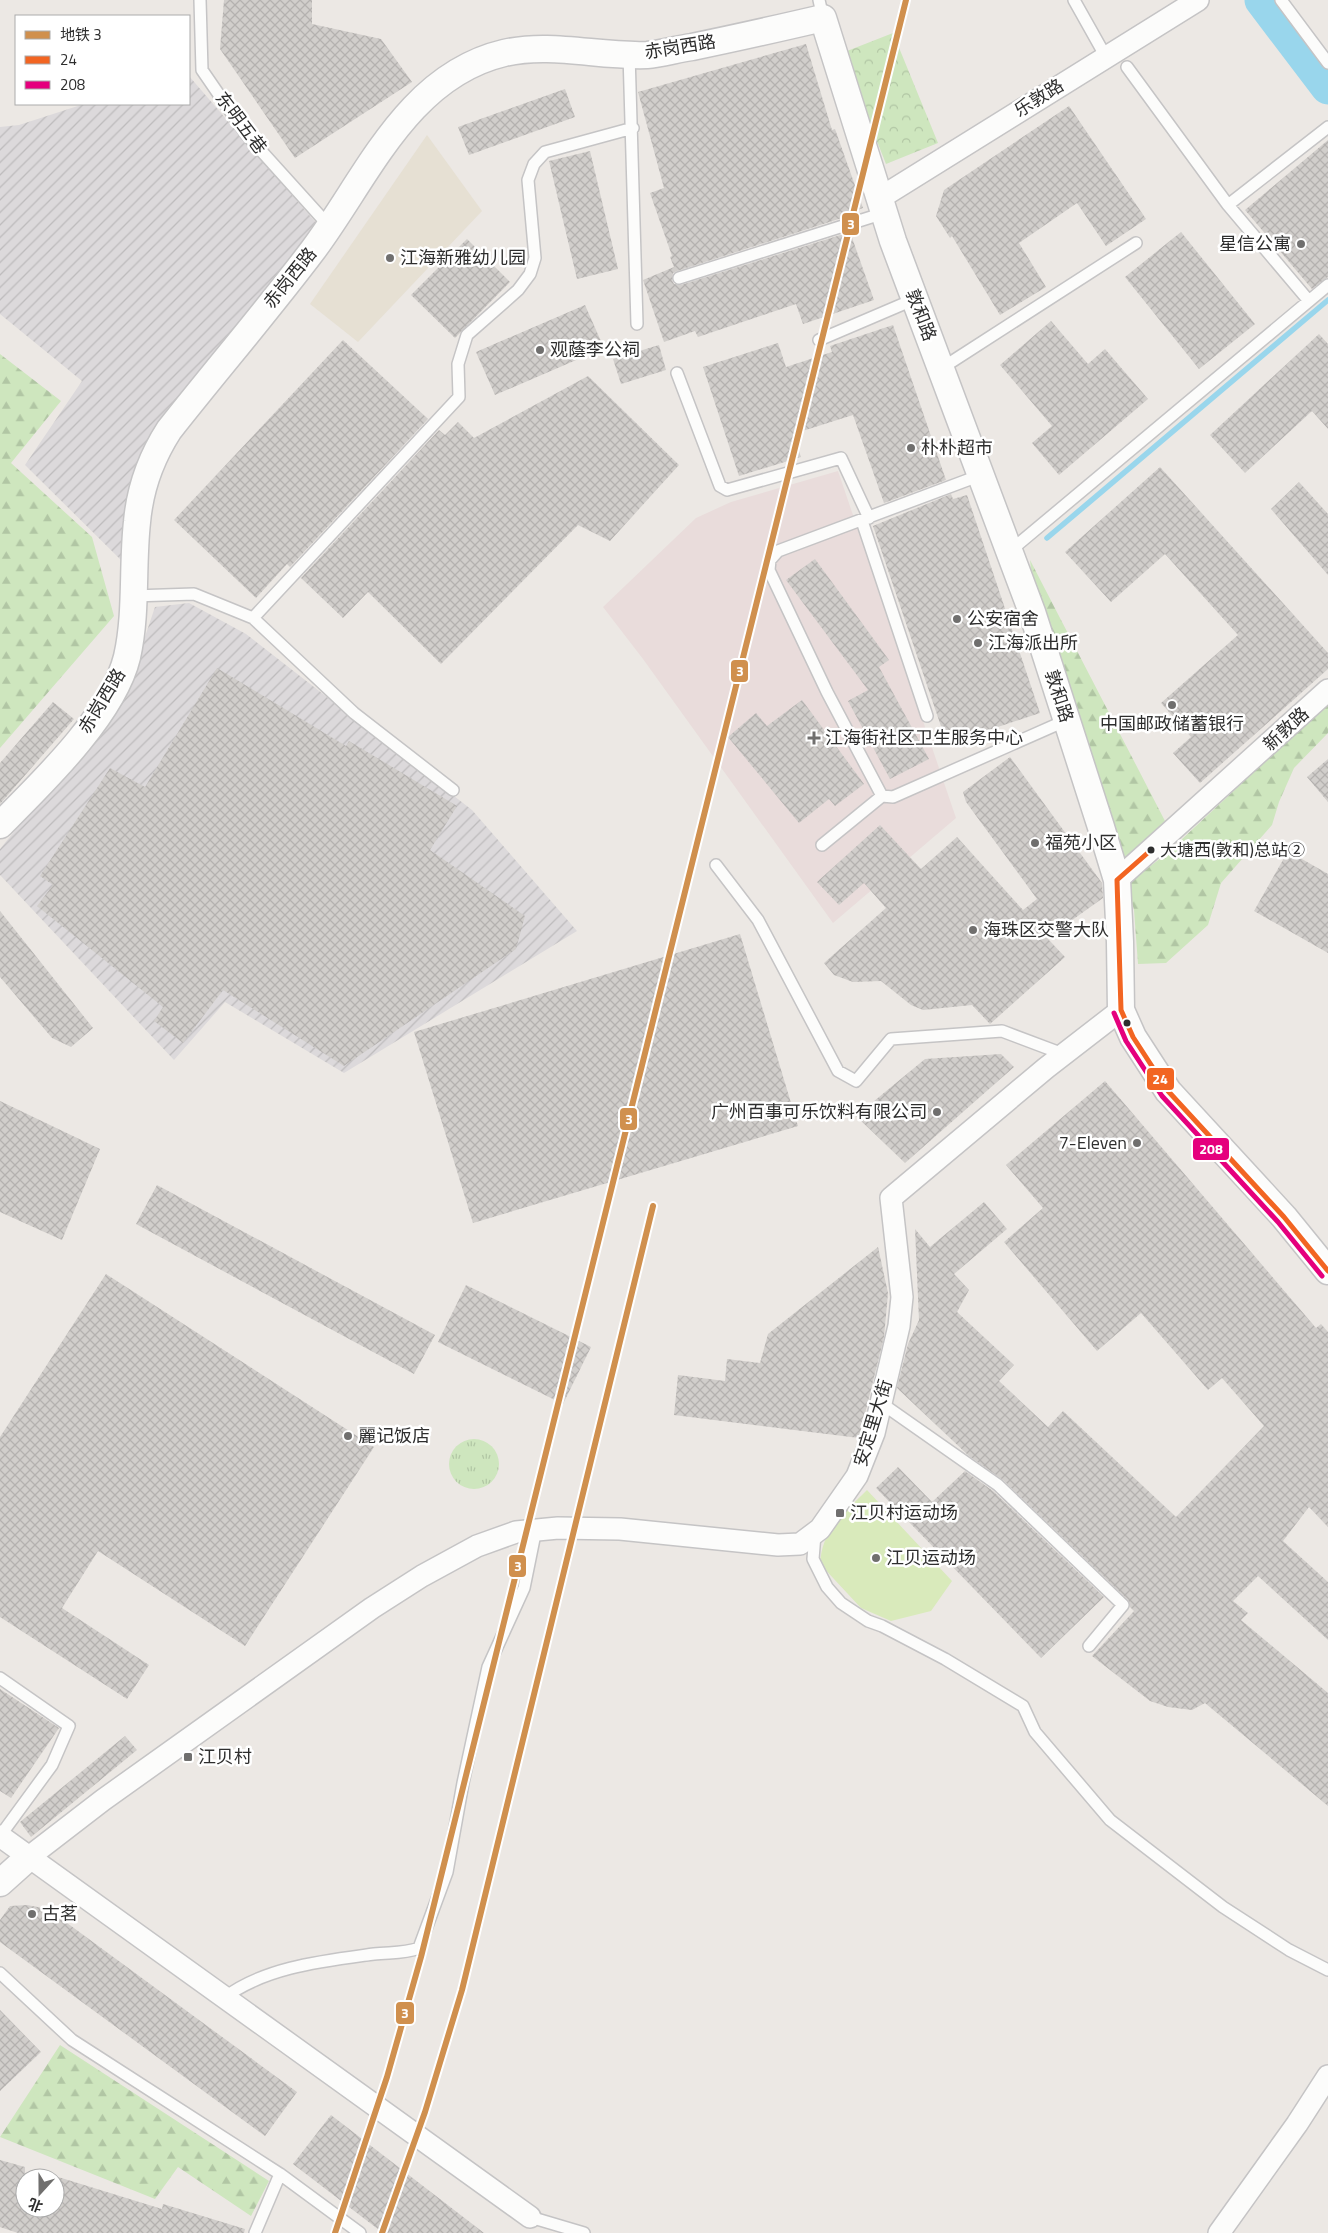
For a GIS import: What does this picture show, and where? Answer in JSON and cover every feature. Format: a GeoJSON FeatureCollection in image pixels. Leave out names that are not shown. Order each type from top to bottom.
{"type":"FeatureCollection","features":[{"type":"Feature","properties":{"kind":"street","name":"乐敦路"},"geometry":{"type":"LineString","coordinates":[[882,206],[1106,57],[1198,0]]}},
{"type":"Feature","properties":{"kind":"street","name":"赤岗西路"},"geometry":{"type":"LineString","coordinates":[[0,825],[69,752],[100,710],[116,684],[127,659],[133,621],[136,520],[148,468],[159,446],[181,414],[314,249],[405,116],[437,87],[475,63],[502,53],[538,49],[648,55],[708,44],[821,9]]}},
{"type":"Feature","properties":{"kind":"street","name":"敦和路"},"geometry":{"type":"LineString","coordinates":[[821,9],[882,206],[1032,612],[1116,880],[1120,942],[1120,1010],[1133,1037],[1168,1091],[1284,1217],[1328,1271]]}},
{"type":"Feature","properties":{"kind":"street","name":"新敦路"},"geometry":{"type":"LineString","coordinates":[[1116,880],[1328,690]]}},
{"type":"Feature","properties":{"kind":"street"},"geometry":{"type":"LineString","coordinates":[[1063,1054],[1120,1010]]}},
{"type":"Feature","properties":{"kind":"street","name":"安定里大街"},"geometry":{"type":"LineString","coordinates":[[29,1857],[103,1800],[388,1598],[477,1546],[516,1532],[536,1530],[620,1529],[778,1545],[800,1544],[814,1534],[839,1504],[857,1476],[874,1433],[899,1326],[902,1297],[891,1198],[1063,1054]]}},
{"type":"Feature","properties":{"kind":"street"},"geometry":{"type":"LineString","coordinates":[[0,1836],[530,2217]]}},
{"type":"Feature","properties":{"kind":"street"},"geometry":{"type":"LineString","coordinates":[[0,1883],[29,1857]]}},
{"type":"Feature","properties":{"kind":"street"},"geometry":{"type":"LineString","coordinates":[[1220,2233],[1297,2124],[1328,2076]]}},
{"type":"Feature","properties":{"kind":"lane","name":"东明五巷"},"geometry":{"type":"LineString","coordinates":[[200,0],[202,70],[246,134],[329,226]]}},
{"type":"Feature","properties":{"kind":"lane"},"geometry":{"type":"LineString","coordinates":[[1074,0],[1106,57]]}},
{"type":"Feature","properties":{"kind":"lane"},"geometry":{"type":"LineString","coordinates":[[1281,0],[1328,63]]}},
{"type":"Feature","properties":{"kind":"lane"},"geometry":{"type":"LineString","coordinates":[[629,54],[637,324]]}},
{"type":"Feature","properties":{"kind":"lane"},"geometry":{"type":"LineString","coordinates":[[1126,67],[1228,205],[1309,301]]}},
{"type":"Feature","properties":{"kind":"lane"},"geometry":{"type":"LineString","coordinates":[[1228,205],[1328,127]]}},
{"type":"Feature","properties":{"kind":"lane"},"geometry":{"type":"LineString","coordinates":[[252,618],[458,397],[458,364],[467,335],[518,290],[530,274],[535,258],[528,180],[534,164],[545,152],[632,128]]}},
{"type":"Feature","properties":{"kind":"lane"},"geometry":{"type":"LineString","coordinates":[[679,278],[882,206]]}},
{"type":"Feature","properties":{"kind":"lane"},"geometry":{"type":"LineString","coordinates":[[942,368],[1136,243]]}},
{"type":"Feature","properties":{"kind":"lane"},"geometry":{"type":"LineString","coordinates":[[1010,552],[1328,285]]}},
{"type":"Feature","properties":{"kind":"lane"},"geometry":{"type":"LineString","coordinates":[[819,340],[915,299]]}},
{"type":"Feature","properties":{"kind":"lane"},"geometry":{"type":"LineString","coordinates":[[678,373],[720,486],[727,490],[841,458],[866,520],[927,716]]}},
{"type":"Feature","properties":{"kind":"lane"},"geometry":{"type":"LineString","coordinates":[[882,796],[827,692],[769,570],[770,560],[778,551],[866,520],[981,475]]}},
{"type":"Feature","properties":{"kind":"lane"},"geometry":{"type":"LineString","coordinates":[[134,596],[194,594],[252,618],[354,713],[453,790]]}},
{"type":"Feature","properties":{"kind":"lane"},"geometry":{"type":"LineString","coordinates":[[822,845],[882,796],[894,797],[1067,720]]}},
{"type":"Feature","properties":{"kind":"lane"},"geometry":{"type":"LineString","coordinates":[[716,865],[758,920],[838,1071],[856,1081],[891,1039],[1002,1032],[1063,1054]]}},
{"type":"Feature","properties":{"kind":"lane"},"geometry":{"type":"LineString","coordinates":[[881,1403],[998,1485],[1123,1605],[1089,1646]]}},
{"type":"Feature","properties":{"kind":"lane"},"geometry":{"type":"LineString","coordinates":[[224,1998],[241,1985],[314,1962],[380,1953],[406,1953],[419,1948],[447,1872],[463,1783],[488,1667],[524,1588],[536,1530]]}},
{"type":"Feature","properties":{"kind":"lane"},"geometry":{"type":"LineString","coordinates":[[814,1534],[813,1559],[827,1587],[840,1603],[868,1621],[882,1626],[945,1659],[1023,1706],[1035,1732],[1110,1820],[1223,1907],[1289,1950],[1328,1970]]}},
{"type":"Feature","properties":{"kind":"lane"},"geometry":{"type":"LineString","coordinates":[[0,1678],[69,1726],[52,1765],[0,1836]]}},
{"type":"Feature","properties":{"kind":"lane"},"geometry":{"type":"LineString","coordinates":[[0,1973],[72,2040],[280,2174],[360,2233]]}},
{"type":"Feature","properties":{"kind":"lane"},"geometry":{"type":"LineString","coordinates":[[255,2233],[280,2174]]}},
{"type":"Feature","properties":{"kind":"lane"},"geometry":{"type":"LineString","coordinates":[[530,2217],[584,2233]]}},
{"type":"Feature","properties":{"kind":"shaded area"},"geometry":{"type":"Polygon","coordinates":[[[190,77],[317,224],[151,441],[123,562],[25,465],[82,381],[0,314],[0,127],[19,125],[81,105],[190,105],[190,77]]]}},
{"type":"Feature","properties":{"kind":"shaded area","name":"江海新雅幼儿园"},"geometry":{"type":"Polygon","coordinates":[[[427,135],[482,211],[358,342],[310,304],[427,135]]]}},
{"type":"Feature","properties":{"kind":"shaded area","name":"江海街社区卫生服务中心"},"geometry":{"type":"Polygon","coordinates":[[[838,471],[956,818],[833,923],[643,659],[603,607],[696,518],[731,502],[838,471]]]}},
{"type":"Feature","properties":{"kind":"shaded area"},"geometry":{"type":"Polygon","coordinates":[[[189,603],[246,634],[472,810],[577,931],[344,1073],[225,1002],[174,1060],[0,875],[0,849],[126,693],[155,607],[189,603]]]}},
{"type":"Feature","properties":{"kind":"green space"},"geometry":{"type":"Polygon","coordinates":[[[893,33],[938,143],[886,164],[842,53],[893,33]]]}},
{"type":"Feature","properties":{"kind":"green space"},"geometry":{"type":"Polygon","coordinates":[[[0,354],[61,401],[11,463],[92,537],[114,616],[0,748],[0,354]]]}},
{"type":"Feature","properties":{"kind":"green space"},"geometry":{"type":"Polygon","coordinates":[[[1030,560],[1165,821],[1130,858],[1119,855],[1035,605],[1030,560]]]}},
{"type":"Feature","properties":{"kind":"green space"},"geometry":{"type":"Polygon","coordinates":[[[1328,703],[1328,733],[1294,768],[1279,802],[1272,825],[1221,883],[1208,925],[1166,963],[1138,964],[1134,910],[1127,884],[1166,854],[1328,703]]]}},
{"type":"Feature","properties":{"kind":"green space"},"geometry":{"type":"Polygon","coordinates":[[[474,1439],[492,1446],[499,1464],[492,1482],[474,1489],[456,1482],[449,1464],[456,1446],[474,1439]]]}},
{"type":"Feature","properties":{"kind":"green space","name":"江贝运动场"},"geometry":{"type":"Polygon","coordinates":[[[867,1490],[952,1581],[931,1611],[891,1621],[861,1608],[820,1564],[825,1541],[830,1531],[843,1514],[867,1490]]]}},
{"type":"Feature","properties":{"kind":"green space"},"geometry":{"type":"Polygon","coordinates":[[[60,2045],[269,2181],[251,2216],[178,2167],[155,2199],[0,2137],[60,2045]]]}},
{"type":"Feature","properties":{"kind":"building"},"geometry":{"type":"Polygon","coordinates":[[[224,0],[312,0],[312,24],[381,39],[412,82],[295,158],[220,49],[224,0]]]}},
{"type":"Feature","properties":{"kind":"building"},"geometry":{"type":"Polygon","coordinates":[[[806,44],[832,130],[835,129],[863,208],[844,215],[845,217],[677,271],[673,273],[672,280],[674,284],[681,285],[850,232],[874,300],[803,324],[796,304],[698,337],[695,331],[664,342],[643,280],[674,267],[650,193],[664,188],[638,92],[806,44]]]}},
{"type":"Feature","properties":{"kind":"building"},"geometry":{"type":"Polygon","coordinates":[[[565,89],[575,117],[469,155],[458,127],[565,89]]]}},
{"type":"Feature","properties":{"kind":"building"},"geometry":{"type":"Polygon","coordinates":[[[1069,106],[1146,219],[1106,246],[1077,203],[1019,243],[1046,287],[1000,315],[952,236],[950,238],[936,216],[944,190],[1069,106]]]}},
{"type":"Feature","properties":{"kind":"building","name":"星信公寓"},"geometry":{"type":"Polygon","coordinates":[[[1328,140],[1328,277],[1312,289],[1245,210],[1328,140]]]}},
{"type":"Feature","properties":{"kind":"building"},"geometry":{"type":"Polygon","coordinates":[[[590,151],[618,269],[577,279],[549,161],[590,151]]]}},
{"type":"Feature","properties":{"kind":"building"},"geometry":{"type":"Polygon","coordinates":[[[1181,232],[1255,324],[1199,369],[1125,277],[1181,232]]]}},
{"type":"Feature","properties":{"kind":"building"},"geometry":{"type":"Polygon","coordinates":[[[467,239],[510,282],[455,338],[411,295],[467,239]]]}},
{"type":"Feature","properties":{"kind":"building","name":"观蔭李公祠"},"geometry":{"type":"Polygon","coordinates":[[[585,305],[604,348],[495,395],[476,352],[585,305]]]}},
{"type":"Feature","properties":{"kind":"building"},"geometry":{"type":"Polygon","coordinates":[[[1051,321],[1088,364],[1105,349],[1148,399],[1059,475],[1032,443],[1052,426],[1000,365],[1051,321]]]}},
{"type":"Feature","properties":{"kind":"building"},"geometry":{"type":"Polygon","coordinates":[[[893,325],[946,480],[884,503],[853,415],[793,434],[801,457],[739,476],[703,367],[778,343],[786,367],[832,352],[830,346],[893,325]]]}},
{"type":"Feature","properties":{"kind":"building"},"geometry":{"type":"Polygon","coordinates":[[[1319,334],[1328,344],[1328,429],[1312,411],[1245,473],[1210,435],[1319,334]]]}},
{"type":"Feature","properties":{"kind":"building"},"geometry":{"type":"Polygon","coordinates":[[[343,340],[428,419],[290,567],[287,564],[256,598],[174,520],[343,340]]]}},
{"type":"Feature","properties":{"kind":"building"},"geometry":{"type":"Polygon","coordinates":[[[659,345],[666,370],[621,384],[613,359],[659,345]]]}},
{"type":"Feature","properties":{"kind":"building"},"geometry":{"type":"Polygon","coordinates":[[[588,376],[679,465],[610,541],[578,525],[441,664],[368,592],[343,618],[301,578],[439,430],[445,435],[458,422],[474,438],[588,376]]]}},
{"type":"Feature","properties":{"kind":"building"},"geometry":{"type":"Polygon","coordinates":[[[1160,467],[1328,653],[1328,669],[1200,783],[1173,753],[1191,737],[1161,703],[1238,635],[1165,554],[1111,602],[1065,552],[1160,467]]]}},
{"type":"Feature","properties":{"kind":"building"},"geometry":{"type":"Polygon","coordinates":[[[1299,482],[1328,514],[1328,575],[1271,509],[1299,482]]]}},
{"type":"Feature","properties":{"kind":"building","name":"公安宿舍"},"geometry":{"type":"Polygon","coordinates":[[[951,494],[953,499],[967,495],[1040,713],[947,744],[873,526],[951,494]]]}},
{"type":"Feature","properties":{"kind":"building"},"geometry":{"type":"Polygon","coordinates":[[[815,559],[889,660],[879,667],[929,759],[890,779],[848,701],[868,690],[786,580],[815,559]]]}},
{"type":"Feature","properties":{"kind":"building"},"geometry":{"type":"Polygon","coordinates":[[[217,668],[346,746],[349,741],[457,806],[430,850],[525,916],[516,949],[344,1066],[223,990],[183,1043],[154,1021],[163,1007],[37,906],[53,885],[40,876],[110,768],[145,787],[217,668]]]}},
{"type":"Feature","properties":{"kind":"building"},"geometry":{"type":"Polygon","coordinates":[[[802,700],[864,784],[835,806],[829,799],[799,823],[728,737],[756,713],[767,726],[802,700]]]}},
{"type":"Feature","properties":{"kind":"building"},"geometry":{"type":"Polygon","coordinates":[[[53,702],[74,719],[0,804],[0,763],[53,702]]]}},
{"type":"Feature","properties":{"kind":"building"},"geometry":{"type":"Polygon","coordinates":[[[1010,757],[1102,883],[1103,898],[1047,938],[1065,957],[990,1024],[972,1005],[923,1010],[911,1005],[881,981],[853,982],[834,975],[824,963],[886,908],[864,883],[839,905],[817,882],[880,825],[921,869],[957,837],[1023,910],[1037,899],[966,802],[963,792],[1010,757]]]}},
{"type":"Feature","properties":{"kind":"building"},"geometry":{"type":"Polygon","coordinates":[[[1328,759],[1328,802],[1307,777],[1328,759]]]}},
{"type":"Feature","properties":{"kind":"building"},"geometry":{"type":"Polygon","coordinates":[[[1288,851],[1328,874],[1328,953],[1254,911],[1288,851]]]}},
{"type":"Feature","properties":{"kind":"building"},"geometry":{"type":"Polygon","coordinates":[[[0,911],[93,1028],[71,1047],[52,1038],[0,977],[0,911]]]}},
{"type":"Feature","properties":{"kind":"building"},"geometry":{"type":"Polygon","coordinates":[[[740,934],[798,1126],[473,1223],[414,1032],[740,934]]]}},
{"type":"Feature","properties":{"kind":"building"},"geometry":{"type":"Polygon","coordinates":[[[1001,1054],[1014,1067],[905,1163],[856,1116],[925,1059],[1001,1054]]]}},
{"type":"Feature","properties":{"kind":"building"},"geometry":{"type":"Polygon","coordinates":[[[1105,1081],[1316,1328],[1321,1324],[1328,1332],[1328,1527],[1309,1507],[1283,1541],[1328,1582],[1328,1640],[1258,1576],[1233,1601],[1248,1613],[1241,1620],[1328,1693],[1328,1806],[1205,1703],[1192,1710],[1168,1707],[1150,1701],[1092,1656],[1134,1611],[1130,1607],[1128,1600],[1003,1480],[969,1456],[897,1388],[908,1344],[919,1320],[915,1229],[930,1247],[984,1202],[1007,1229],[954,1274],[969,1290],[957,1312],[1014,1365],[999,1381],[1048,1427],[1063,1411],[1176,1517],[1264,1426],[1222,1378],[1208,1390],[1141,1313],[1097,1351],[1004,1242],[1043,1208],[1006,1165],[1105,1081]]]}},
{"type":"Feature","properties":{"kind":"building"},"geometry":{"type":"Polygon","coordinates":[[[0,1101],[100,1149],[62,1240],[0,1212],[0,1101]]]}},
{"type":"Feature","properties":{"kind":"building"},"geometry":{"type":"Polygon","coordinates":[[[157,1185],[435,1335],[414,1374],[136,1224],[157,1185]]]}},
{"type":"Feature","properties":{"kind":"building"},"geometry":{"type":"Polygon","coordinates":[[[878,1247],[888,1293],[884,1337],[859,1438],[674,1415],[678,1375],[725,1381],[727,1359],[760,1363],[768,1334],[878,1247]]]}},
{"type":"Feature","properties":{"kind":"building"},"geometry":{"type":"Polygon","coordinates":[[[106,1274],[374,1447],[245,1646],[98,1551],[62,1608],[149,1665],[127,1699],[0,1617],[0,1437],[106,1274]]]}},
{"type":"Feature","properties":{"kind":"building"},"geometry":{"type":"Polygon","coordinates":[[[466,1285],[591,1347],[563,1404],[438,1342],[466,1285]]]}},
{"type":"Feature","properties":{"kind":"building"},"geometry":{"type":"Polygon","coordinates":[[[898,1467],[932,1502],[965,1471],[993,1491],[1104,1597],[1041,1658],[876,1488],[898,1467]]]}},
{"type":"Feature","properties":{"kind":"building"},"geometry":{"type":"Polygon","coordinates":[[[0,1689],[59,1728],[11,1798],[0,1791],[0,1689]]]}},
{"type":"Feature","properties":{"kind":"building"},"geometry":{"type":"Polygon","coordinates":[[[125,1736],[137,1750],[31,1837],[20,1822],[125,1736]]]}},
{"type":"Feature","properties":{"kind":"building"},"geometry":{"type":"Polygon","coordinates":[[[27,1905],[48,1909],[297,2092],[265,2136],[0,1942],[0,1920],[10,1906],[27,1905]]]}},
{"type":"Feature","properties":{"kind":"building"},"geometry":{"type":"Polygon","coordinates":[[[0,2010],[41,2052],[0,2091],[0,2010]]]}},
{"type":"Feature","properties":{"kind":"building"},"geometry":{"type":"Polygon","coordinates":[[[331,2115],[484,2233],[383,2233],[293,2164],[331,2115]]]}},
{"type":"Feature","properties":{"kind":"building"},"geometry":{"type":"Polygon","coordinates":[[[0,2160],[25,2167],[15,2168],[15,2218],[65,2218],[65,2179],[162,2209],[163,2204],[245,2229],[244,2233],[18,2233],[0,2227],[0,2160]]]}},
{"type":"Feature","properties":{"kind":"waterway"},"geometry":{"type":"LineString","coordinates":[[1262,0],[1328,87]]}},
{"type":"Feature","properties":{"kind":"waterway"},"geometry":{"type":"LineString","coordinates":[[1047,538],[1328,300]]}},
{"type":"Feature","properties":{"kind":"metro line","name":"3"},"geometry":{"type":"LineString","coordinates":[[335,2233],[387,2077],[421,1957],[906,0]]}},
{"type":"Feature","properties":{"kind":"metro line","name":"3"},"geometry":{"type":"LineString","coordinates":[[382,2233],[425,2112],[462,1990],[653,1206]]}},
{"type":"Feature","properties":{"kind":"transit line","name":"24"},"geometry":{"type":"LineString","coordinates":[[1151,850],[1117,880],[1121,1010],[1133,1037],[1168,1091],[1284,1217],[1328,1271]]}},
{"type":"Feature","properties":{"kind":"transit line","name":"208"},"geometry":{"type":"LineString","coordinates":[[1114,1013],[1126,1041],[1162,1096],[1278,1222],[1322,1276]]}},
{"type":"Feature","properties":{"kind":"place","name":"星信公寓"},"geometry":{"type":"Point","coordinates":[1301,244]}},
{"type":"Feature","properties":{"kind":"place","name":"江海新雅幼儿园"},"geometry":{"type":"Point","coordinates":[390,258]}},
{"type":"Feature","properties":{"kind":"place","name":"观蔭李公祠"},"geometry":{"type":"Point","coordinates":[540,350]}},
{"type":"Feature","properties":{"kind":"place","name":"朴朴超市"},"geometry":{"type":"Point","coordinates":[911,448]}},
{"type":"Feature","properties":{"kind":"place","name":"公安宿舍"},"geometry":{"type":"Point","coordinates":[957,619]}},
{"type":"Feature","properties":{"kind":"place","name":"江海派出所"},"geometry":{"type":"Point","coordinates":[978,643]}},
{"type":"Feature","properties":{"kind":"place","name":"中国邮政储蓄银行"},"geometry":{"type":"Point","coordinates":[1172,705]}},
{"type":"Feature","properties":{"kind":"place","name":"江海街社区卫生服务中心"},"geometry":{"type":"Point","coordinates":[814,738]}},
{"type":"Feature","properties":{"kind":"place","name":"福苑小区"},"geometry":{"type":"Point","coordinates":[1035,843]}},
{"type":"Feature","properties":{"kind":"place","name":"大塘西(敦和)总站②"},"geometry":{"type":"Point","coordinates":[1151,850]}},
{"type":"Feature","properties":{"kind":"place","name":"海珠区交警大队"},"geometry":{"type":"Point","coordinates":[973,930]}},
{"type":"Feature","properties":{"kind":"place","name":"广州百事可乐饮料有限公司"},"geometry":{"type":"Point","coordinates":[937,1112]}},
{"type":"Feature","properties":{"kind":"place","name":"7-Eleven"},"geometry":{"type":"Point","coordinates":[1137,1143]}},
{"type":"Feature","properties":{"kind":"place","name":"麗记饭店"},"geometry":{"type":"Point","coordinates":[348,1436]}},
{"type":"Feature","properties":{"kind":"place","name":"江贝村运动场"},"geometry":{"type":"Point","coordinates":[840,1513]}},
{"type":"Feature","properties":{"kind":"place","name":"江贝运动场"},"geometry":{"type":"Point","coordinates":[876,1558]}},
{"type":"Feature","properties":{"kind":"place","name":"江贝村"},"geometry":{"type":"Point","coordinates":[188,1757]}},
{"type":"Feature","properties":{"kind":"place","name":"古茗"},"geometry":{"type":"Point","coordinates":[32,1914]}}]}
